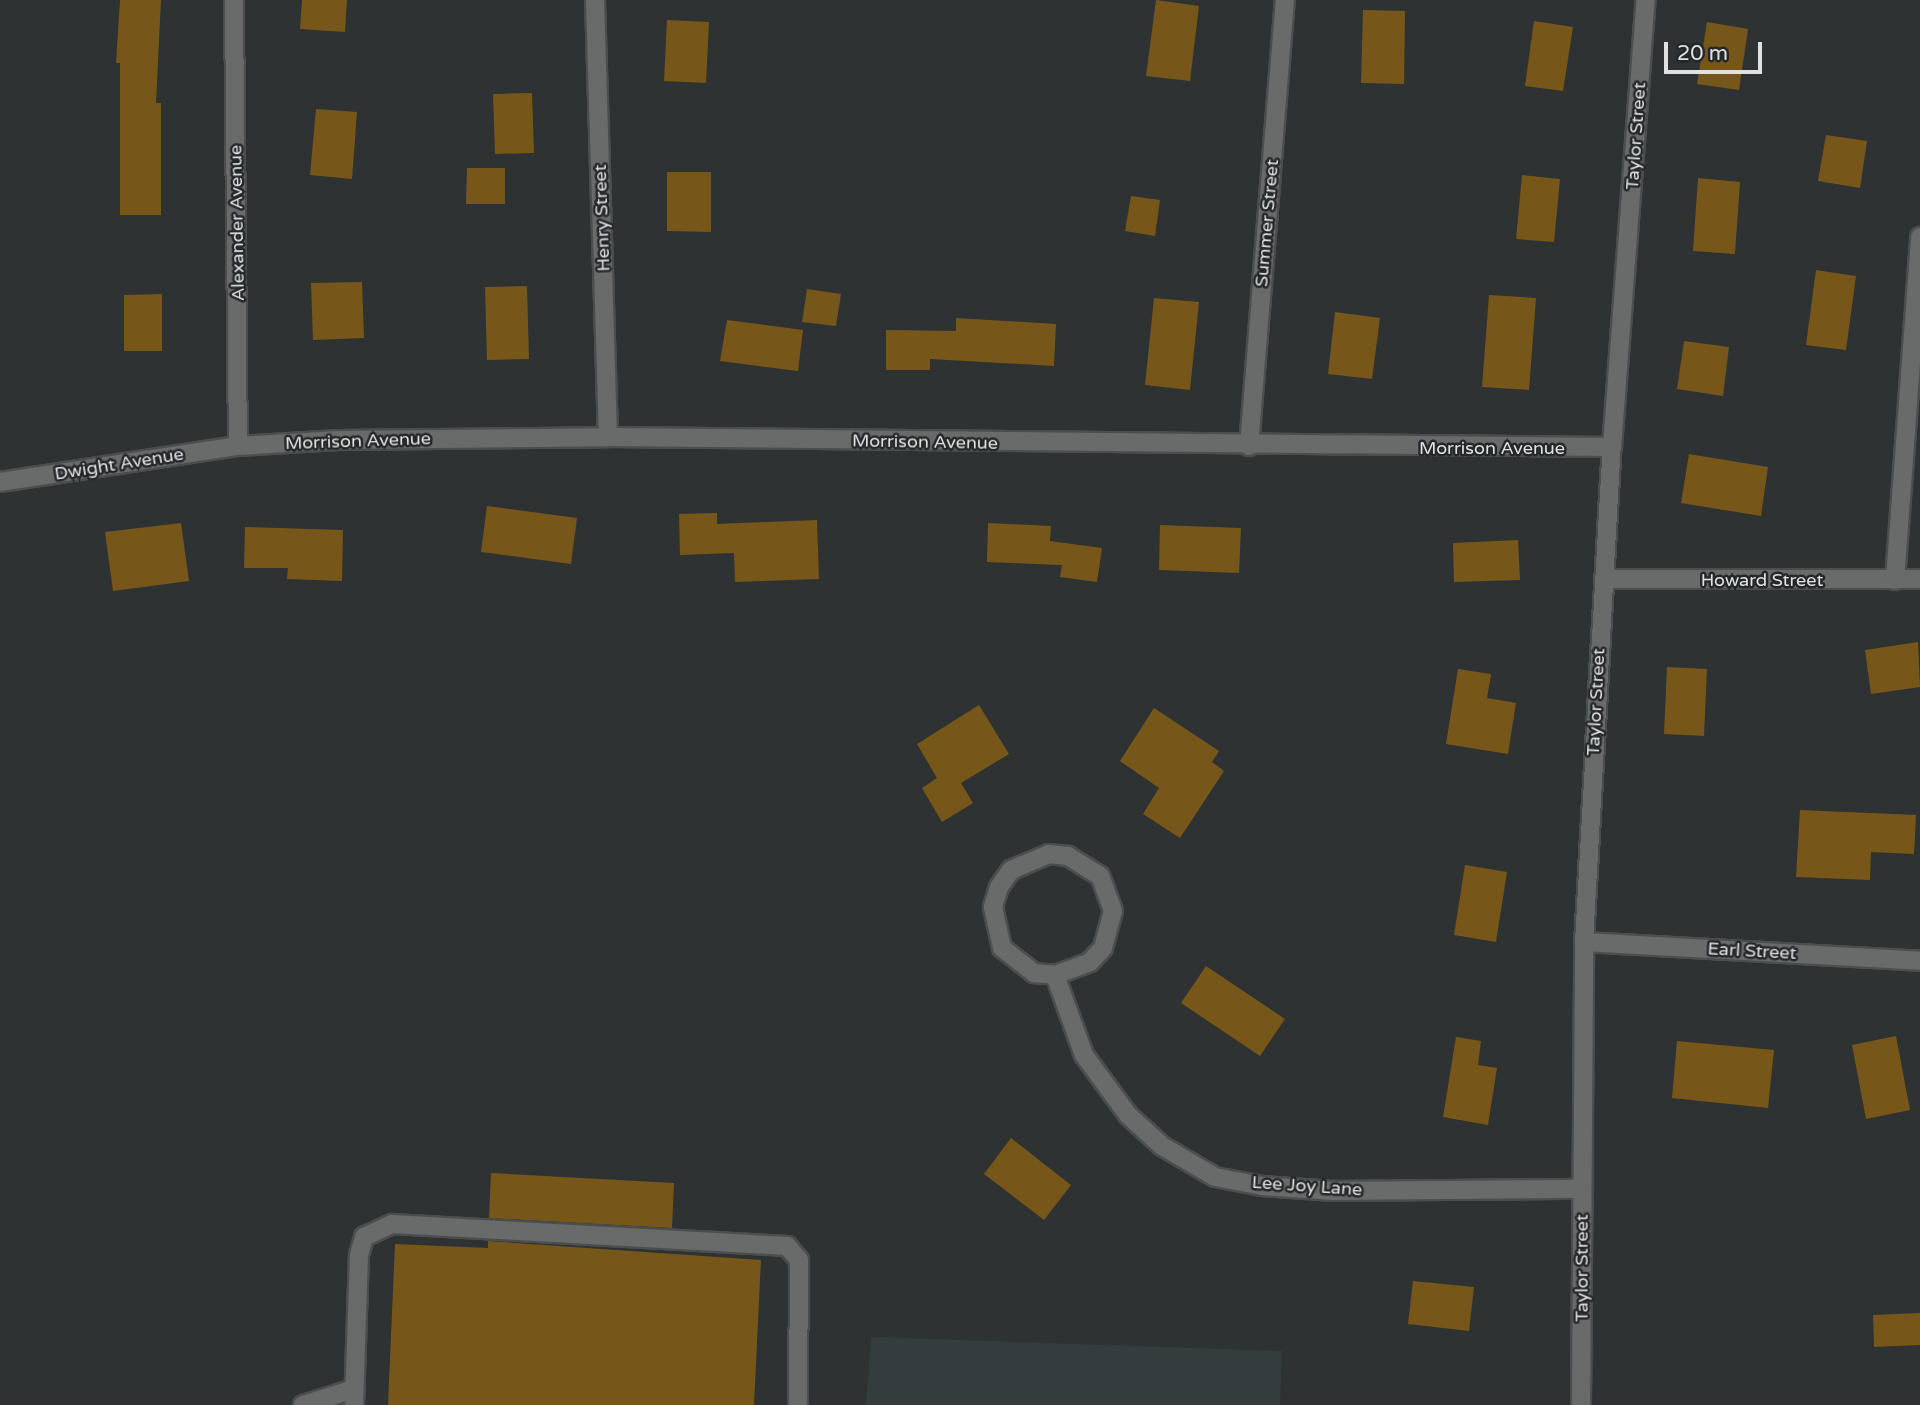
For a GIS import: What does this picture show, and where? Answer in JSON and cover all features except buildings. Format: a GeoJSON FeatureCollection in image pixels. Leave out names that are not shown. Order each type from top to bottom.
{"type":"FeatureCollection","features":[{"type":"Feature","properties":{"kind":"street","name":"Alexander Avenue"},"geometry":{"type":"LineString","coordinates":[[234,0],[238,446]]}},
{"type":"Feature","properties":{"kind":"street","name":"Henry Street"},"geometry":{"type":"LineString","coordinates":[[595,0],[608,437]]}},
{"type":"Feature","properties":{"kind":"street","name":"Summer Street"},"geometry":{"type":"LineString","coordinates":[[1249,446],[1285,0]]}},
{"type":"Feature","properties":{"kind":"street","name":"Taylor Street"},"geometry":{"type":"LineString","coordinates":[[1581,1405],[1584,942],[1612,447],[1646,0]]}},
{"type":"Feature","properties":{"kind":"street"},"geometry":{"type":"LineString","coordinates":[[1895,580],[1920,237]]}},
{"type":"Feature","properties":{"kind":"street","name":"Morrison Avenue"},"geometry":{"type":"LineString","coordinates":[[238,446],[608,437],[1249,446],[1612,447]]}},
{"type":"Feature","properties":{"kind":"street","name":"Dwight Avenue"},"geometry":{"type":"LineString","coordinates":[[0,482],[238,446]]}},
{"type":"Feature","properties":{"kind":"street","name":"Howard Street"},"geometry":{"type":"LineString","coordinates":[[1604,579],[1920,579]]}},
{"type":"Feature","properties":{"kind":"street"},"geometry":{"type":"LineString","coordinates":[[1049,854],[1068,856],[1100,876],[1113,911],[1103,948],[1090,962],[1055,975],[1034,973],[1016,963],[1002,948],[993,918],[999,887],[1011,870],[1049,854]]}},
{"type":"Feature","properties":{"kind":"street","name":"Earl Street"},"geometry":{"type":"LineString","coordinates":[[1584,942],[1920,961]]}},
{"type":"Feature","properties":{"kind":"street","name":"Lee Joy Lane"},"geometry":{"type":"LineString","coordinates":[[1055,975],[1083,1055],[1104,1086],[1162,1146],[1215,1177],[1262,1186],[1334,1191],[1582,1189]]}},
{"type":"Feature","properties":{"kind":"street"},"geometry":{"type":"LineString","coordinates":[[303,1405],[354,1397],[359,1255],[364,1237],[392,1224],[787,1247],[799,1260],[798,1405]]}},
{"type":"Feature","properties":{"kind":"shaded area"},"geometry":{"type":"Polygon","coordinates":[[[871,1337],[1282,1351],[1280,1405],[866,1405],[871,1337]]]}}]}
